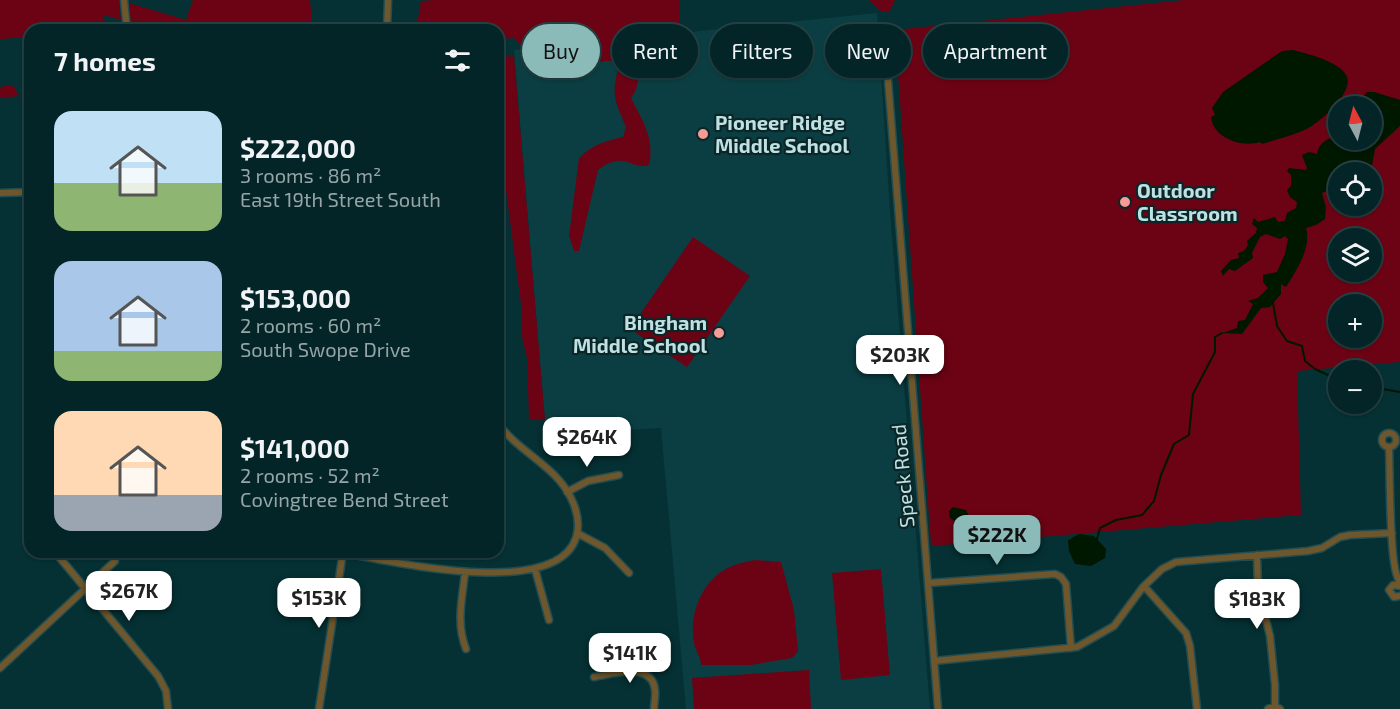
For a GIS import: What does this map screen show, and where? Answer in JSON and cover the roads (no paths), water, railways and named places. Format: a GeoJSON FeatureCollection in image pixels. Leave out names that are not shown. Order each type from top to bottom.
{"type":"FeatureCollection","features":[{"type":"Feature","properties":{"kind":"street"},"geometry":{"type":"LineString","coordinates":[[124,0],[126,24]]}},
{"type":"Feature","properties":{"kind":"street"},"geometry":{"type":"LineString","coordinates":[[387,24],[388,0]]}},
{"type":"Feature","properties":{"kind":"street","name":"Speck Road"},"geometry":{"type":"LineString","coordinates":[[887,78],[938,709]]}},
{"type":"Feature","properties":{"kind":"street"},"geometry":{"type":"LineString","coordinates":[[0,193],[24,192]]}},
{"type":"Feature","properties":{"kind":"street"},"geometry":{"type":"LineString","coordinates":[[374,558],[465,573],[535,569],[553,563],[565,555],[574,544],[578,518],[567,492],[551,471],[504,428]]}},
{"type":"Feature","properties":{"kind":"street"},"geometry":{"type":"LineString","coordinates":[[1389,447],[1395,576],[1399,583],[1391,586],[1389,592],[1394,597],[1400,596]]}},
{"type":"Feature","properties":{"kind":"street"},"geometry":{"type":"LineString","coordinates":[[567,492],[588,481],[619,475]]}},
{"type":"Feature","properties":{"kind":"street"},"geometry":{"type":"LineString","coordinates":[[577,533],[605,548],[629,573]]}},
{"type":"Feature","properties":{"kind":"street"},"geometry":{"type":"LineString","coordinates":[[934,661],[1071,648],[1085,644],[1114,626],[1144,586],[1162,569],[1176,562],[1322,548],[1340,537],[1392,533]]}},
{"type":"Feature","properties":{"kind":"street"},"geometry":{"type":"LineString","coordinates":[[1257,555],[1258,589],[1269,627],[1275,684],[1274,708]]}},
{"type":"Feature","properties":{"kind":"street"},"geometry":{"type":"LineString","coordinates":[[60,558],[158,676],[166,691],[168,709]]}},
{"type":"Feature","properties":{"kind":"street"},"geometry":{"type":"LineString","coordinates":[[319,709],[342,558]]}},
{"type":"Feature","properties":{"kind":"street"},"geometry":{"type":"LineString","coordinates":[[0,668],[115,561]]}},
{"type":"Feature","properties":{"kind":"street"},"geometry":{"type":"LineString","coordinates":[[535,569],[549,620]]}},
{"type":"Feature","properties":{"kind":"street"},"geometry":{"type":"LineString","coordinates":[[465,573],[459,622],[466,649]]}},
{"type":"Feature","properties":{"kind":"street"},"geometry":{"type":"LineString","coordinates":[[929,583],[1054,574],[1061,577],[1066,584],[1071,648]]}},
{"type":"Feature","properties":{"kind":"street"},"geometry":{"type":"LineString","coordinates":[[1144,586],[1186,633],[1190,646],[1197,709]]}},
{"type":"Feature","properties":{"kind":"street"},"geometry":{"type":"LineString","coordinates":[[594,677],[633,671],[643,673],[653,682],[654,709]]}},
{"type":"Feature","properties":{"kind":"waterway"},"geometry":{"type":"LineString","coordinates":[[1273,303],[1277,326],[1287,341],[1302,346],[1305,361],[1328,375]]}},
{"type":"Feature","properties":{"kind":"waterway"},"geometry":{"type":"LineString","coordinates":[[1097,539],[1100,528],[1116,520],[1142,515],[1154,501],[1161,475],[1174,444],[1189,435],[1193,394],[1215,352],[1215,337],[1222,333]]}},
{"type":"Feature","properties":{"kind":"waterway"},"geometry":{"type":"LineString","coordinates":[[1382,389],[1400,392]]}},
{"type":"Feature","properties":{"kind":"place","name":"Pioneer Ridge Middle School"},"geometry":{"type":"Point","coordinates":[703,134]}},
{"type":"Feature","properties":{"kind":"place","name":"Outdoor Classroom"},"geometry":{"type":"Point","coordinates":[1125,202]}},
{"type":"Feature","properties":{"kind":"place","name":"Bingham Middle School"},"geometry":{"type":"Point","coordinates":[719,333]}}]}
